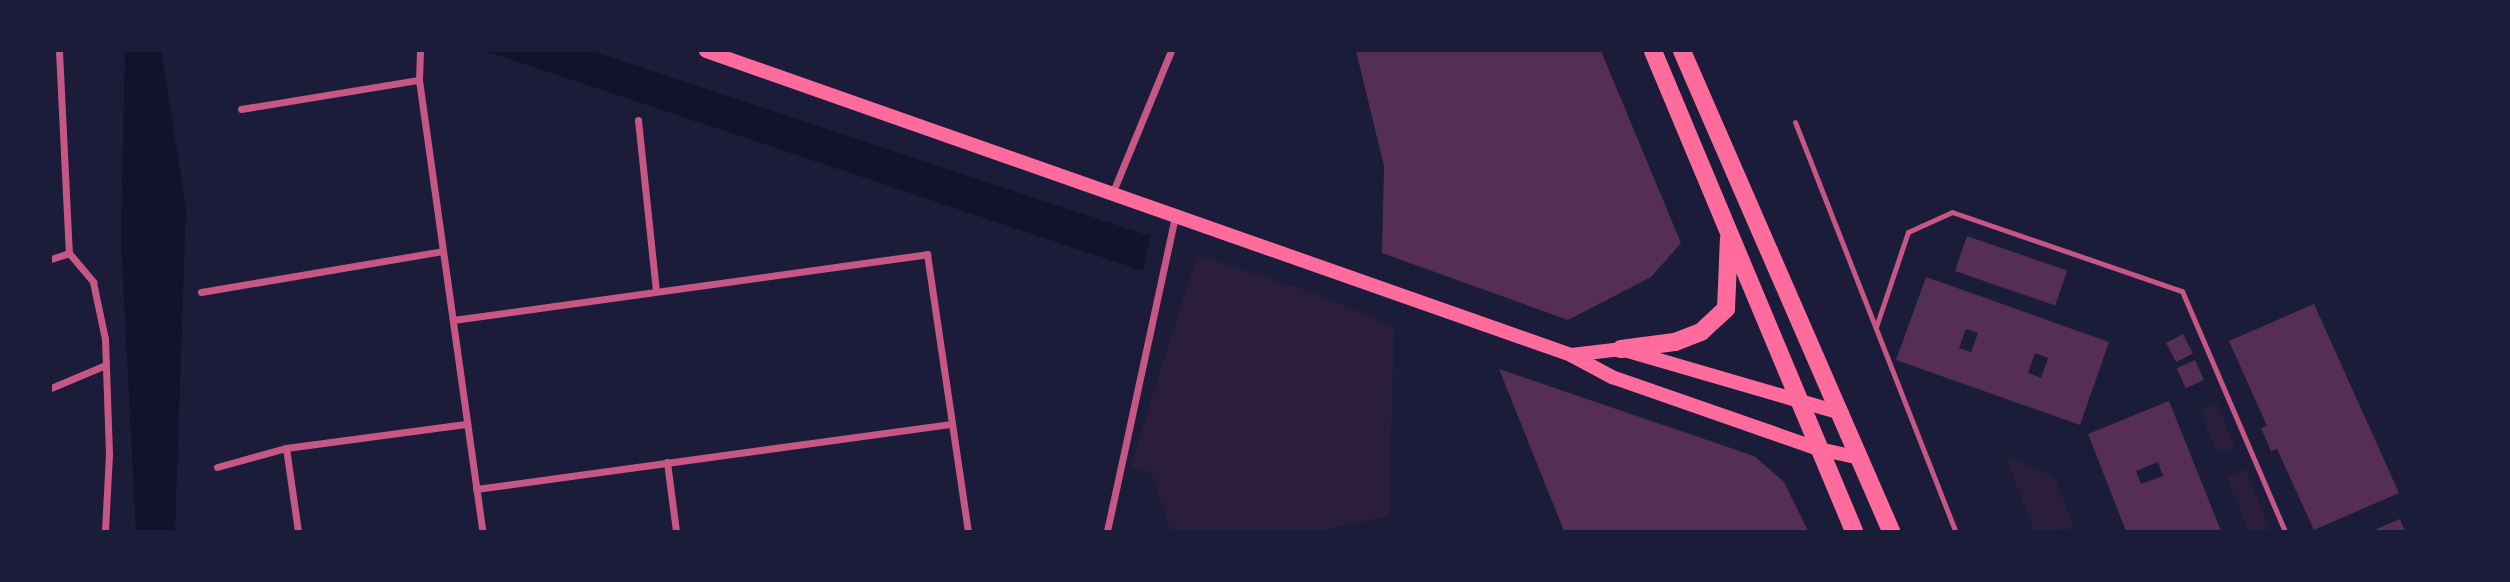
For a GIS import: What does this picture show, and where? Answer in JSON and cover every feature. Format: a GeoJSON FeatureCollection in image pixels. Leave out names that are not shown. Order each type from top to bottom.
{"type":"FeatureCollection","features":[{"type":"Feature","properties":{"kind":"main road"},"geometry":{"type":"LineString","coordinates":[[706,51],[1571,355],[1612,377],[1819,449],[1860,458]]}},
{"type":"Feature","properties":{"kind":"main road"},"geometry":{"type":"LineString","coordinates":[[1653,51],[1728,224],[1797,401],[1854,531]]}},
{"type":"Feature","properties":{"kind":"main road"},"geometry":{"type":"LineString","coordinates":[[1682,51],[1842,413],[1891,531]]}},
{"type":"Feature","properties":{"kind":"main road"},"geometry":{"type":"LineString","coordinates":[[1571,355],[1675,342],[1701,332],[1726,309],[1728,224]]}},
{"type":"Feature","properties":{"kind":"main road"},"geometry":{"type":"LineString","coordinates":[[1621,349],[1842,413]]}},
{"type":"Feature","properties":{"kind":"street"},"geometry":{"type":"LineString","coordinates":[[59,51],[69,253],[93,282],[105,339],[103,366],[109,454],[106,531]]}},
{"type":"Feature","properties":{"kind":"street"},"geometry":{"type":"LineString","coordinates":[[421,51],[419,80],[482,531]]}},
{"type":"Feature","properties":{"kind":"street"},"geometry":{"type":"LineString","coordinates":[[1112,194],[1171,51]]}},
{"type":"Feature","properties":{"kind":"street"},"geometry":{"type":"LineString","coordinates":[[241,109],[419,80]]}},
{"type":"Feature","properties":{"kind":"street"},"geometry":{"type":"LineString","coordinates":[[638,120],[656,292]]}},
{"type":"Feature","properties":{"kind":"street"},"geometry":{"type":"LineString","coordinates":[[1107,531],[1175,216]]}},
{"type":"Feature","properties":{"kind":"street"},"geometry":{"type":"LineString","coordinates":[[201,292],[443,251]]}},
{"type":"Feature","properties":{"kind":"street"},"geometry":{"type":"LineString","coordinates":[[51,259],[69,253]]}},
{"type":"Feature","properties":{"kind":"street"},"geometry":{"type":"LineString","coordinates":[[453,320],[927,254],[968,531]]}},
{"type":"Feature","properties":{"kind":"street"},"geometry":{"type":"LineString","coordinates":[[51,388],[103,366]]}},
{"type":"Feature","properties":{"kind":"street"},"geometry":{"type":"LineString","coordinates":[[217,467],[286,449],[467,424]]}},
{"type":"Feature","properties":{"kind":"street"},"geometry":{"type":"LineString","coordinates":[[476,489],[952,424]]}},
{"type":"Feature","properties":{"kind":"street"},"geometry":{"type":"LineString","coordinates":[[286,449],[298,531]]}},
{"type":"Feature","properties":{"kind":"street"},"geometry":{"type":"LineString","coordinates":[[667,462],[676,531]]}},
{"type":"Feature","properties":{"kind":"lane"},"geometry":{"type":"LineString","coordinates":[[1796,122],[1955,531]]}},
{"type":"Feature","properties":{"kind":"lane"},"geometry":{"type":"LineString","coordinates":[[1876,327],[1908,232],[1952,212],[2182,291],[2285,531]]}},
{"type":"Feature","properties":{"kind":"shaded area"},"geometry":{"type":"Polygon","coordinates":[[[125,51],[161,51],[186,207],[175,531],[136,531],[121,240],[125,51]]]}},
{"type":"Feature","properties":{"kind":"shaded area"},"geometry":{"type":"Polygon","coordinates":[[[485,51],[591,51],[1150,236],[1143,271],[485,51]]]}},
{"type":"Feature","properties":{"kind":"shaded area"},"geometry":{"type":"Polygon","coordinates":[[[1197,255],[1320,295],[1394,327],[1389,516],[1319,531],[1171,531],[1151,472],[1130,467],[1197,255]]]}},
{"type":"Feature","properties":{"kind":"shaded area"},"geometry":{"type":"Polygon","coordinates":[[[2217,403],[2235,448],[2217,455],[2199,410],[2217,403]]]}},
{"type":"Feature","properties":{"kind":"shaded area"},"geometry":{"type":"Polygon","coordinates":[[[2005,455],[2055,477],[2075,529],[2034,531],[2005,455]]]}},
{"type":"Feature","properties":{"kind":"shaded area"},"geometry":{"type":"Polygon","coordinates":[[[2245,469],[2271,531],[2249,531],[2226,477],[2245,469]]]}},
{"type":"Feature","properties":{"kind":"building"},"geometry":{"type":"Polygon","coordinates":[[[1356,51],[1601,51],[1681,243],[1651,277],[1568,320],[1382,253],[1384,166],[1356,51]]]}},
{"type":"Feature","properties":{"kind":"building"},"geometry":{"type":"Polygon","coordinates":[[[1967,236],[2067,271],[2055,305],[1955,271],[1967,236]]]}},
{"type":"Feature","properties":{"kind":"building"},"geometry":{"type":"Polygon","coordinates":[[[1926,277],[2109,342],[2080,425],[1896,360],[1926,277]],[[1966,329],[1959,348],[1971,352],[1978,333],[1966,329]],[[2035,353],[2028,373],[2041,378],[2048,358],[2035,353]]]}},
{"type":"Feature","properties":{"kind":"building"},"geometry":{"type":"Polygon","coordinates":[[[2314,304],[2399,493],[2314,530],[2277,449],[2271,451],[2261,428],[2267,426],[2229,341],[2314,304]]]}},
{"type":"Feature","properties":{"kind":"building"},"geometry":{"type":"Polygon","coordinates":[[[2183,334],[2193,354],[2176,362],[2166,343],[2183,334]]]}},
{"type":"Feature","properties":{"kind":"building"},"geometry":{"type":"Polygon","coordinates":[[[2195,360],[2204,380],[2186,388],[2177,368],[2195,360]]]}},
{"type":"Feature","properties":{"kind":"building"},"geometry":{"type":"Polygon","coordinates":[[[1499,369],[1754,456],[1784,482],[1808,531],[1564,531],[1499,369]]]}},
{"type":"Feature","properties":{"kind":"building"},"geometry":{"type":"Polygon","coordinates":[[[2169,401],[2221,531],[2126,531],[2088,434],[2169,401]],[[2158,462],[2136,471],[2141,484],[2163,476],[2158,462]]]}},
{"type":"Feature","properties":{"kind":"building"},"geometry":{"type":"Polygon","coordinates":[[[2400,519],[2405,531],[2372,531],[2400,519]]]}}]}
